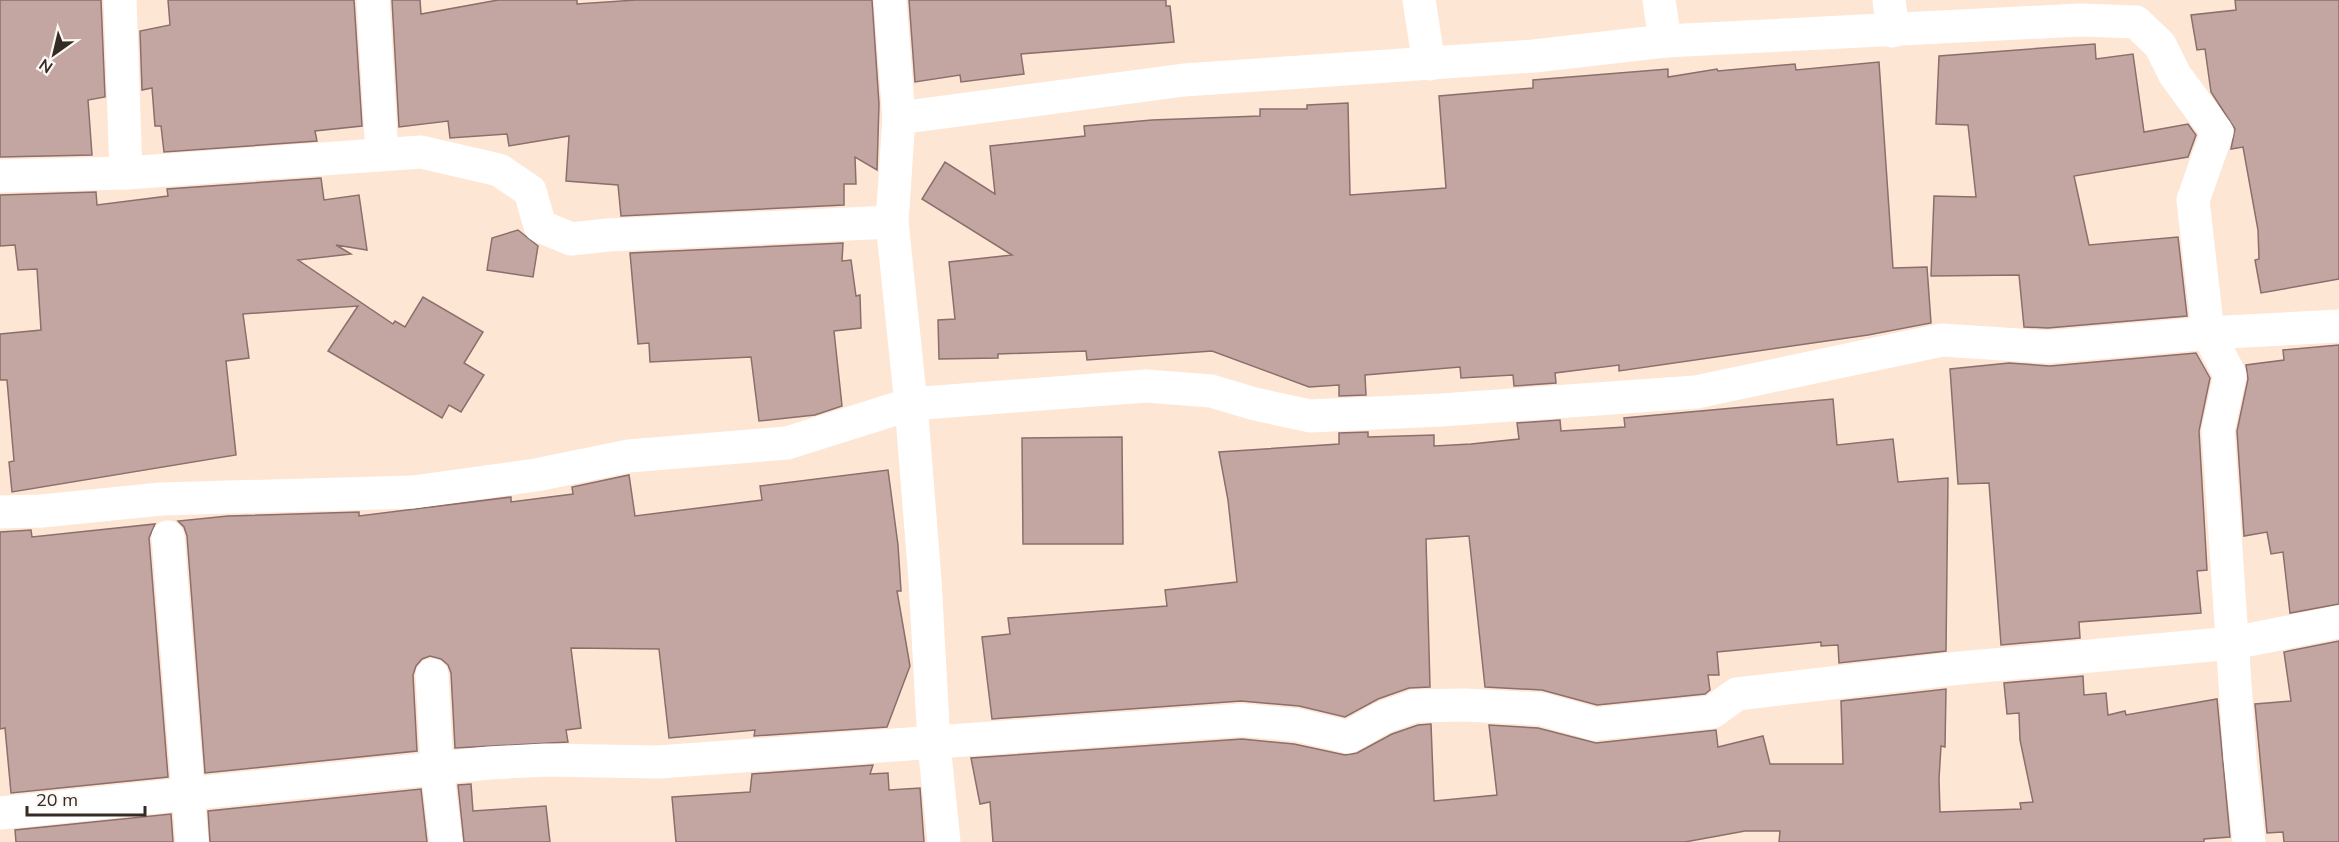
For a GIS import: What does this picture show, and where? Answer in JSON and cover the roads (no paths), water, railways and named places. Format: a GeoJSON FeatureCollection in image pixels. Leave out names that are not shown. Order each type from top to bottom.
{"type":"FeatureCollection","features":[{"type":"Feature","properties":{"kind":"street"},"geometry":{"type":"LineString","coordinates":[[120,0],[126,173]]}},
{"type":"Feature","properties":{"kind":"street"},"geometry":{"type":"LineString","coordinates":[[373,0],[382,154]]}},
{"type":"Feature","properties":{"kind":"street"},"geometry":{"type":"LineString","coordinates":[[890,0],[900,118],[892,222],[911,404],[925,580],[934,744],[944,842]]}},
{"type":"Feature","properties":{"kind":"street"},"geometry":{"type":"LineString","coordinates":[[1419,0],[1429,64]]}},
{"type":"Feature","properties":{"kind":"street"},"geometry":{"type":"LineString","coordinates":[[1659,0],[1665,41]]}},
{"type":"Feature","properties":{"kind":"street"},"geometry":{"type":"LineString","coordinates":[[900,118],[1184,80],[1429,64],[1891,16],[2136,22],[2160,45],[2175,75],[2217,132],[2193,200],[2208,333],[2230,375],[2218,430],[2249,842]]}},
{"type":"Feature","properties":{"kind":"street"},"geometry":{"type":"LineString","coordinates":[[0,177],[126,173],[421,152],[499,170],[530,191],[540,226],[572,239],[608,235],[892,222]]}},
{"type":"Feature","properties":{"kind":"street"},"geometry":{"type":"LineString","coordinates":[[0,512],[161,499],[413,492],[536,475],[630,456],[787,443],[911,404],[1146,386],[1211,391],[1255,404],[1310,416],[1441,410],[1696,392],[1942,340],[2048,347],[2208,333],[2339,326]]}},
{"type":"Feature","properties":{"kind":"street"},"geometry":{"type":"LineString","coordinates":[[168,537],[192,842]]}},
{"type":"Feature","properties":{"kind":"street"},"geometry":{"type":"LineString","coordinates":[[0,813],[188,792],[545,760],[658,762],[934,744],[1242,720],[1297,725],[1348,737],[1383,717],[1415,706],[1465,705],[1541,709],[1595,724],[1712,712],[1737,694],[1960,668],[2233,643],[2339,622]]}},
{"type":"Feature","properties":{"kind":"street"},"geometry":{"type":"LineString","coordinates":[[432,675],[437,769],[446,842]]}}]}
